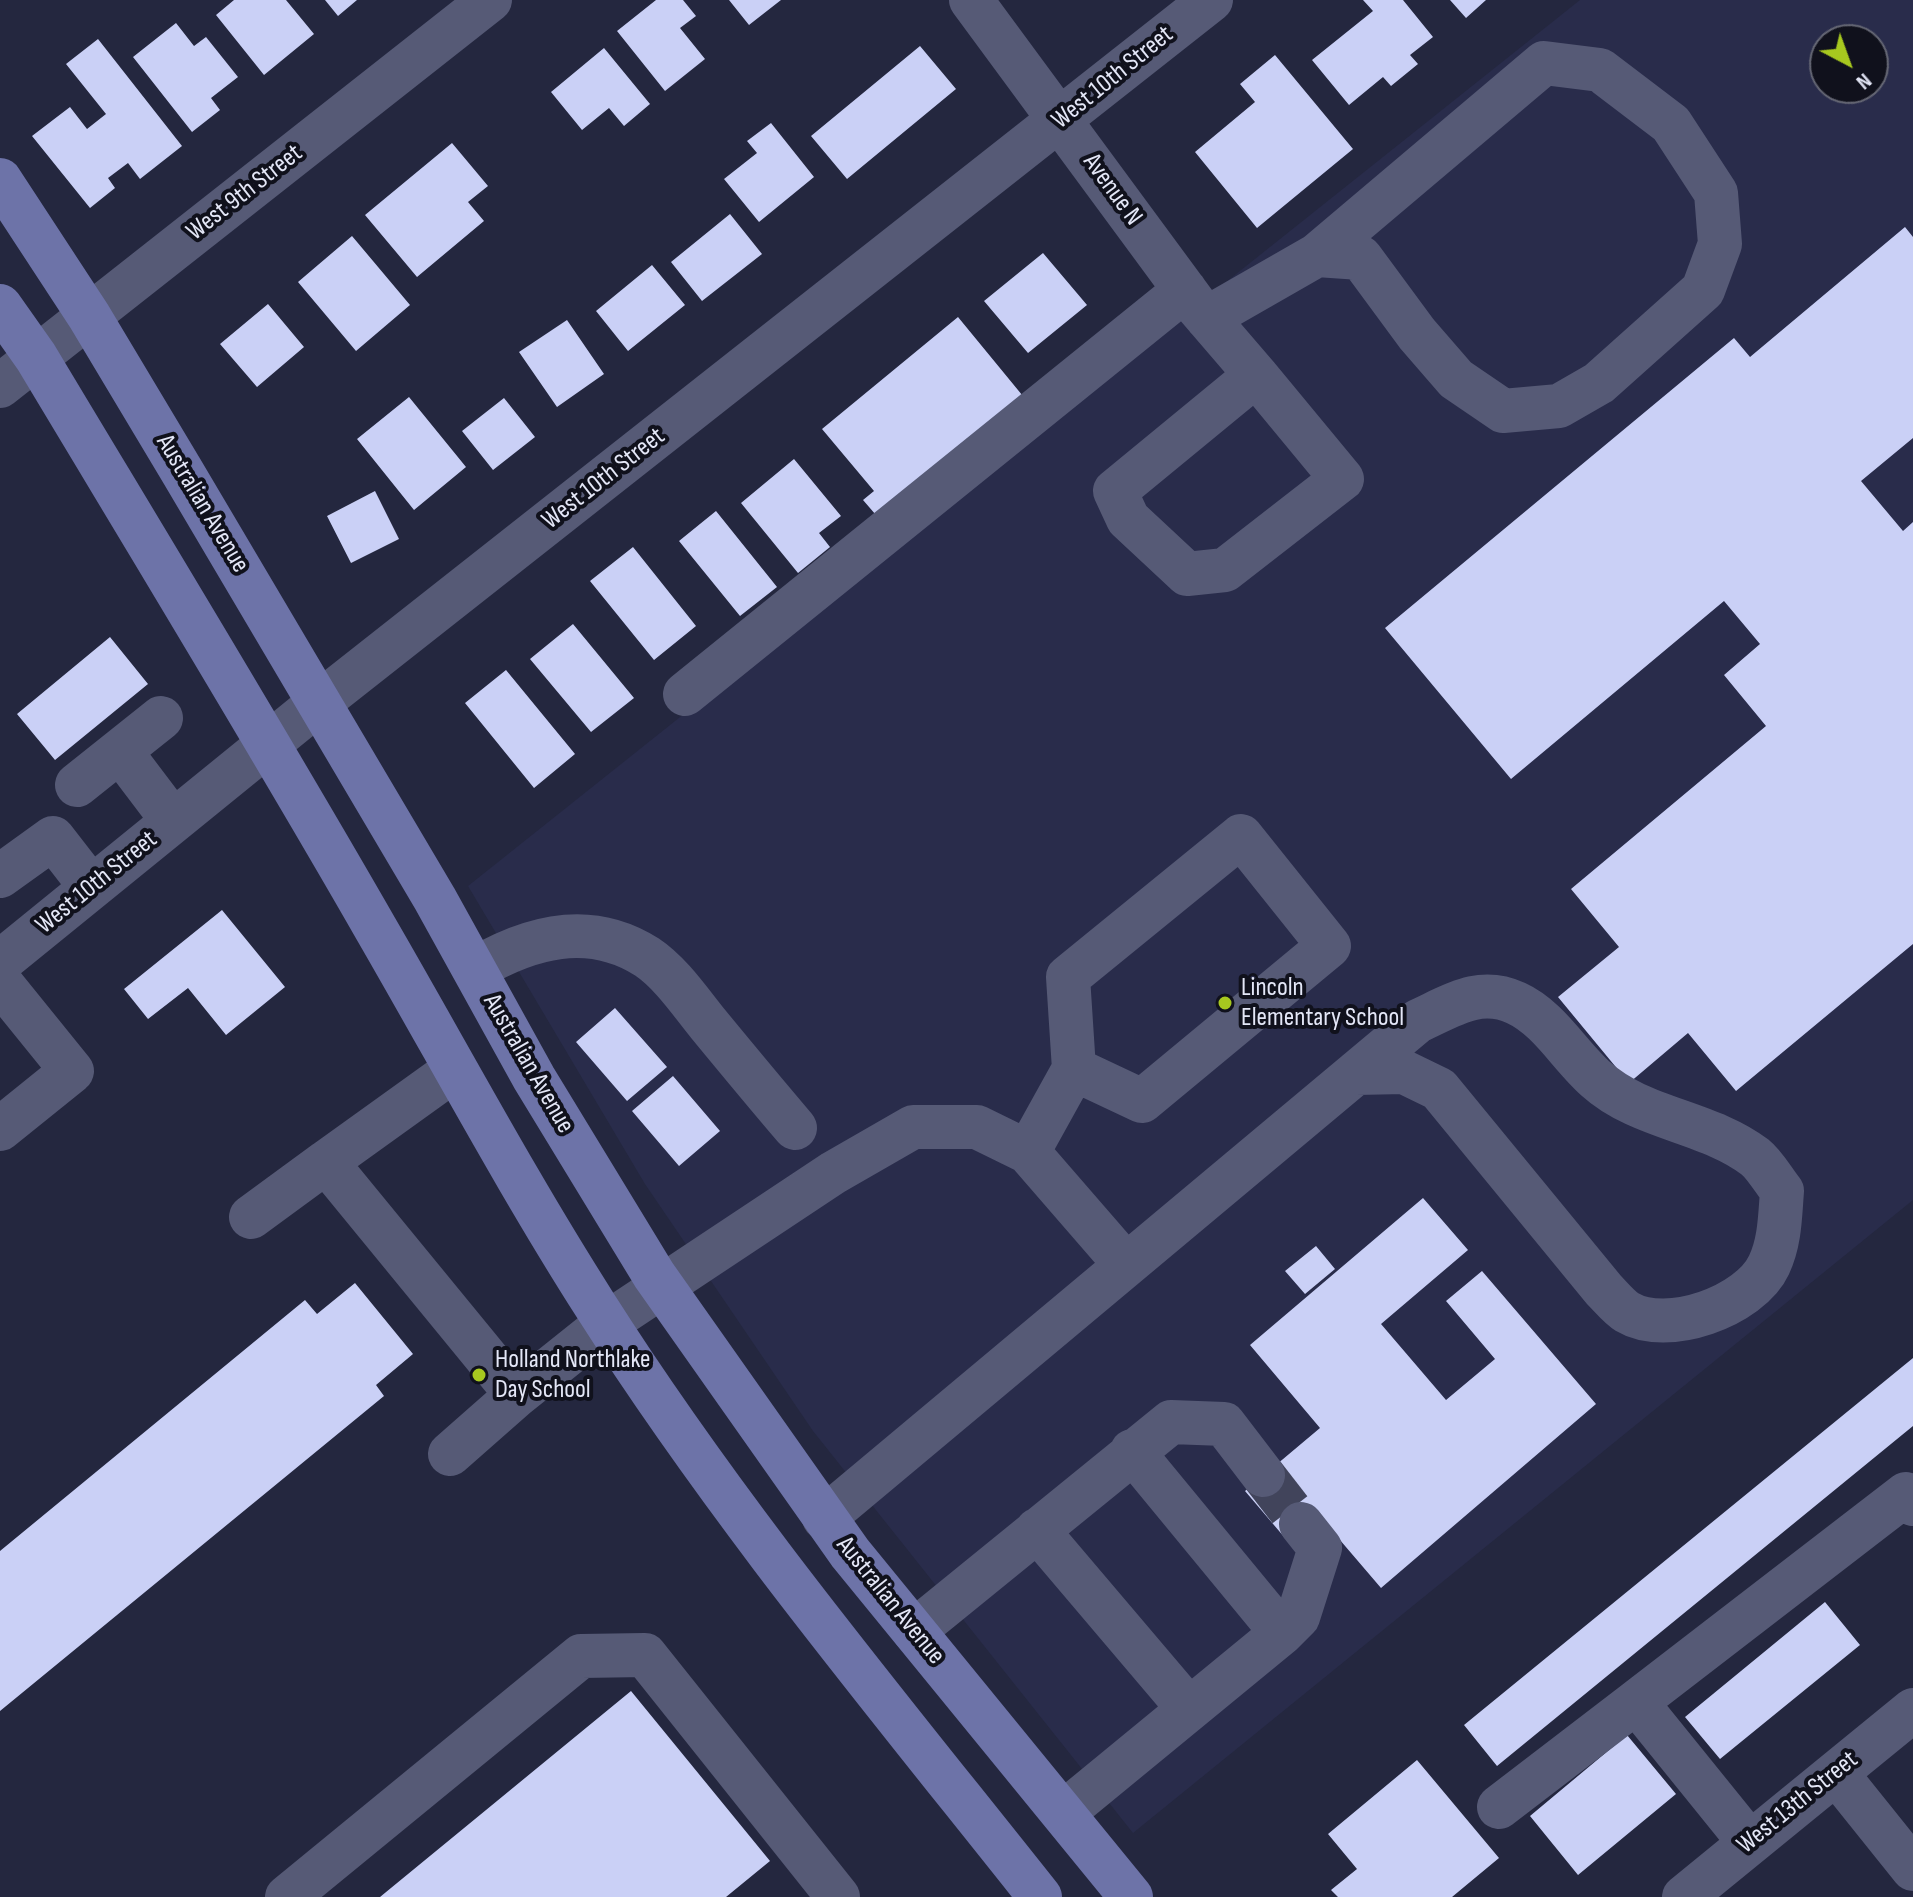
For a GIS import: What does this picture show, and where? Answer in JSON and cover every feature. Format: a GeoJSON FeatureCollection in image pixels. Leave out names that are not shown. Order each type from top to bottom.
{"type":"FeatureCollection","features":[{"type":"Feature","properties":{"kind":"main road","name":"Australian Avenue"},"geometry":{"type":"LineString","coordinates":[[0,180],[89,316],[320,702],[475,969],[534,1078],[662,1286],[824,1518],[1131,1897]]}},
{"type":"Feature","properties":{"kind":"main road"},"geometry":{"type":"LineString","coordinates":[[0,306],[36,357],[268,744],[454,1070],[607,1323],[794,1587],[1040,1897]]}},
{"type":"Feature","properties":{"kind":"street","name":"West 9th Street"},"geometry":{"type":"LineString","coordinates":[[0,386],[490,0]]}},
{"type":"Feature","properties":{"kind":"street","name":"Avenue N"},"geometry":{"type":"LineString","coordinates":[[971,0],[1196,304],[1256,375],[1342,479],[1225,570],[1187,574],[1128,519],[1115,491],[1256,375]]}},
{"type":"Feature","properties":{"kind":"street","name":"West 10th Street"},"geometry":{"type":"LineString","coordinates":[[0,962],[320,702],[1211,0]]}},
{"type":"Feature","properties":{"kind":"street"},"geometry":{"type":"LineString","coordinates":[[685,694],[1196,304],[1317,255],[1544,63],[1600,70],[1671,124],[1716,193],[1720,244],[1703,290],[1599,383],[1559,406],[1503,411],[1456,379],[1417,334],[1361,258],[1317,255]]}},
{"type":"Feature","properties":{"kind":"street"},"geometry":{"type":"LineString","coordinates":[[77,785],[161,718]]}},
{"type":"Feature","properties":{"kind":"street"},"geometry":{"type":"LineString","coordinates":[[120,751],[173,821]]}},
{"type":"Feature","properties":{"kind":"street"},"geometry":{"type":"LineString","coordinates":[[1028,1152],[1074,1069],[1068,977],[1241,836],[1329,946],[1142,1101],[1074,1069]]}},
{"type":"Feature","properties":{"kind":"street"},"geometry":{"type":"LineString","coordinates":[[0,876],[53,838],[91,887]]}},
{"type":"Feature","properties":{"kind":"street"},"geometry":{"type":"LineString","coordinates":[[475,969],[502,953],[553,935],[617,942],[649,958],[680,990],[795,1128]]}},
{"type":"Feature","properties":{"kind":"street"},"geometry":{"type":"LineString","coordinates":[[0,982],[72,1071],[0,1129]]}},
{"type":"Feature","properties":{"kind":"street"},"geometry":{"type":"LineString","coordinates":[[824,1518],[1418,1021],[1474,995],[1515,1002],[1540,1020],[1597,1081],[1637,1105],[1701,1129],[1756,1158],[1782,1191],[1779,1233],[1769,1267],[1743,1294],[1700,1317],[1663,1319],[1628,1313],[1604,1290],[1439,1089],[1404,1072],[1356,1073]]}},
{"type":"Feature","properties":{"kind":"street"},"geometry":{"type":"LineString","coordinates":[[251,1217],[454,1070]]}},
{"type":"Feature","properties":{"kind":"street"},"geometry":{"type":"LineString","coordinates":[[450,1454],[607,1323],[833,1173],[913,1127],[977,1127],[1028,1152],[1126,1265]]}},
{"type":"Feature","properties":{"kind":"street"},"geometry":{"type":"LineString","coordinates":[[326,1162],[517,1395]]}},
{"type":"Feature","properties":{"kind":"street"},"geometry":{"type":"LineString","coordinates":[[914,1631],[1171,1422],[1224,1424],[1263,1475]]}},
{"type":"Feature","properties":{"kind":"street"},"geometry":{"type":"LineString","coordinates":[[1132,1451],[1282,1633]]}},
{"type":"Feature","properties":{"kind":"street"},"geometry":{"type":"LineString","coordinates":[[1499,1807],[1906,1494],[1913,1504]]}},
{"type":"Feature","properties":{"kind":"street"},"geometry":{"type":"LineString","coordinates":[[1063,1813],[1298,1617],[1320,1548],[1301,1524]]}},
{"type":"Feature","properties":{"kind":"street"},"geometry":{"type":"LineString","coordinates":[[1037,1530],[1189,1709]]}},
{"type":"Feature","properties":{"kind":"street"},"geometry":{"type":"LineString","coordinates":[[287,1897],[581,1656],[645,1655],[838,1897]]}},
{"type":"Feature","properties":{"kind":"street"},"geometry":{"type":"LineString","coordinates":[[1636,1702],[1750,1843]]}},
{"type":"Feature","properties":{"kind":"street","name":"West 13th Street"},"geometry":{"type":"LineString","coordinates":[[1684,1897],[1913,1710]]}},
{"type":"Feature","properties":{"kind":"street"},"geometry":{"type":"LineString","coordinates":[[1836,1773],[1913,1869]]}},
{"type":"Feature","properties":{"kind":"shaded area","name":"Lincoln Elementary School"},"geometry":{"type":"Polygon","coordinates":[[[1580,0],[1913,0],[1913,1200],[1133,1833],[813,1431],[645,1184],[468,886],[1580,0]]]}},
{"type":"Feature","properties":{"kind":"building"},"geometry":{"type":"Polygon","coordinates":[[[234,0],[286,0],[314,34],[264,75],[216,15],[234,0]]]}},
{"type":"Feature","properties":{"kind":"building"},"geometry":{"type":"Polygon","coordinates":[[[325,0],[357,0],[338,16],[325,0]]]}},
{"type":"Feature","properties":{"kind":"building"},"geometry":{"type":"Polygon","coordinates":[[[656,0],[683,0],[696,16],[680,28],[705,59],[665,91],[617,31],[656,0]]]}},
{"type":"Feature","properties":{"kind":"building"},"geometry":{"type":"Polygon","coordinates":[[[729,0],[781,0],[749,25],[729,0]]]}},
{"type":"Feature","properties":{"kind":"building"},"geometry":{"type":"Polygon","coordinates":[[[1363,0],[1403,0],[1433,37],[1410,55],[1418,64],[1391,86],[1383,77],[1349,105],[1312,60],[1373,11],[1363,0]]]}},
{"type":"Feature","properties":{"kind":"building"},"geometry":{"type":"Polygon","coordinates":[[[1450,0],[1486,0],[1466,18],[1450,0]]]}},
{"type":"Feature","properties":{"kind":"building"},"geometry":{"type":"Polygon","coordinates":[[[176,23],[194,46],[206,37],[238,77],[211,98],[220,110],[192,132],[133,57],[176,23]]]}},
{"type":"Feature","properties":{"kind":"building"},"geometry":{"type":"Polygon","coordinates":[[[98,39],[182,146],[140,179],[128,163],[108,178],[115,188],[90,208],[32,136],[70,107],[87,129],[106,114],[66,64],[98,39]]]}},
{"type":"Feature","properties":{"kind":"building"},"geometry":{"type":"Polygon","coordinates":[[[920,46],[956,89],[847,179],[811,136],[920,46]]]}},
{"type":"Feature","properties":{"kind":"building"},"geometry":{"type":"Polygon","coordinates":[[[604,48],[650,104],[624,126],[609,108],[582,130],[551,92],[604,48]]]}},
{"type":"Feature","properties":{"kind":"building"},"geometry":{"type":"Polygon","coordinates":[[[1275,55],[1353,149],[1257,228],[1195,152],[1255,102],[1240,84],[1275,55]]]}},
{"type":"Feature","properties":{"kind":"building"},"geometry":{"type":"Polygon","coordinates":[[[771,123],[814,177],[759,222],[724,179],[757,153],[747,141],[771,123]]]}},
{"type":"Feature","properties":{"kind":"building"},"geometry":{"type":"Polygon","coordinates":[[[452,143],[488,186],[468,202],[484,221],[417,277],[365,215],[452,143]]]}},
{"type":"Feature","properties":{"kind":"building"},"geometry":{"type":"Polygon","coordinates":[[[730,214],[762,254],[702,301],[671,262],[730,214]]]}},
{"type":"Feature","properties":{"kind":"building"},"geometry":{"type":"Polygon","coordinates":[[[1905,227],[1913,237],[1913,438],[1861,481],[1903,531],[1913,522],[1913,944],[1736,1091],[1688,1033],[1629,1083],[1558,997],[1619,947],[1571,889],[1766,726],[1724,675],[1760,644],[1724,601],[1511,779],[1385,628],[1734,338],[1750,357],[1905,227]]]}},
{"type":"Feature","properties":{"kind":"building"},"geometry":{"type":"Polygon","coordinates":[[[352,236],[410,305],[356,351],[298,282],[352,236]]]}},
{"type":"Feature","properties":{"kind":"building"},"geometry":{"type":"Polygon","coordinates":[[[1043,253],[1087,305],[1028,353],[984,301],[1043,253]]]}},
{"type":"Feature","properties":{"kind":"building"},"geometry":{"type":"Polygon","coordinates":[[[652,265],[685,305],[628,351],[596,311],[652,265]]]}},
{"type":"Feature","properties":{"kind":"building"},"geometry":{"type":"Polygon","coordinates":[[[268,304],[304,347],[257,387],[220,344],[268,304]]]}},
{"type":"Feature","properties":{"kind":"building"},"geometry":{"type":"Polygon","coordinates":[[[958,317],[1027,401],[882,522],[863,500],[874,491],[822,429],[958,317]]]}},
{"type":"Feature","properties":{"kind":"building"},"geometry":{"type":"Polygon","coordinates":[[[567,320],[604,374],[557,407],[519,352],[567,320]]]}},
{"type":"Feature","properties":{"kind":"building"},"geometry":{"type":"Polygon","coordinates":[[[409,397],[466,467],[414,510],[357,439],[409,397]]]}},
{"type":"Feature","properties":{"kind":"building"},"geometry":{"type":"Polygon","coordinates":[[[504,398],[535,437],[493,470],[462,431],[504,398]]]}},
{"type":"Feature","properties":{"kind":"building"},"geometry":{"type":"Polygon","coordinates":[[[794,459],[841,516],[819,533],[830,547],[798,573],[741,503],[794,459]]]}},
{"type":"Feature","properties":{"kind":"building"},"geometry":{"type":"Polygon","coordinates":[[[375,491],[399,539],[351,563],[327,516],[375,491]]]}},
{"type":"Feature","properties":{"kind":"building"},"geometry":{"type":"Polygon","coordinates":[[[716,511],[777,587],[740,616],[679,541],[716,511]]]}},
{"type":"Feature","properties":{"kind":"building"},"geometry":{"type":"Polygon","coordinates":[[[633,547],[696,626],[654,660],[590,581],[633,547]]]}},
{"type":"Feature","properties":{"kind":"building"},"geometry":{"type":"Polygon","coordinates":[[[573,624],[634,698],[591,732],[530,659],[573,624]]]}},
{"type":"Feature","properties":{"kind":"building"},"geometry":{"type":"Polygon","coordinates":[[[110,637],[148,684],[55,760],[17,714],[110,637]]]}},
{"type":"Feature","properties":{"kind":"building"},"geometry":{"type":"Polygon","coordinates":[[[506,670],[575,754],[534,788],[465,703],[506,670]]]}},
{"type":"Feature","properties":{"kind":"building"},"geometry":{"type":"Polygon","coordinates":[[[222,910],[285,987],[226,1035],[188,988],[148,1019],[124,989],[222,910]]]}},
{"type":"Feature","properties":{"kind":"building"},"geometry":{"type":"Polygon","coordinates":[[[615,1008],[667,1067],[627,1101],[576,1042],[615,1008]]]}},
{"type":"Feature","properties":{"kind":"building"},"geometry":{"type":"Polygon","coordinates":[[[673,1076],[720,1131],[679,1166],[632,1111],[673,1076]]]}},
{"type":"Feature","properties":{"kind":"building"},"geometry":{"type":"Polygon","coordinates":[[[1423,1198],[1468,1250],[1381,1324],[1446,1400],[1495,1359],[1446,1301],[1482,1271],[1596,1404],[1381,1588],[1316,1512],[1285,1538],[1245,1491],[1320,1428],[1250,1345],[1423,1198]]]}},
{"type":"Feature","properties":{"kind":"building"},"geometry":{"type":"Polygon","coordinates":[[[1316,1246],[1335,1269],[1305,1294],[1285,1271],[1316,1246]]]}},
{"type":"Feature","properties":{"kind":"building"},"geometry":{"type":"Polygon","coordinates":[[[355,1283],[413,1354],[376,1385],[384,1396],[0,1711],[0,1551],[305,1300],[317,1314],[355,1283]]]}},
{"type":"Feature","properties":{"kind":"building"},"geometry":{"type":"Polygon","coordinates":[[[1913,1358],[1913,1426],[1497,1766],[1464,1725],[1913,1358]]]}},
{"type":"Feature","properties":{"kind":"building"},"geometry":{"type":"Polygon","coordinates":[[[1825,1602],[1860,1645],[1720,1759],[1685,1717],[1825,1602]]]}},
{"type":"Feature","properties":{"kind":"building"},"geometry":{"type":"Polygon","coordinates":[[[631,1691],[770,1861],[726,1897],[380,1897],[631,1691]]]}},
{"type":"Feature","properties":{"kind":"building"},"geometry":{"type":"Polygon","coordinates":[[[1627,1735],[1676,1794],[1578,1875],[1530,1816],[1627,1735]]]}},
{"type":"Feature","properties":{"kind":"building"},"geometry":{"type":"Polygon","coordinates":[[[1417,1760],[1499,1858],[1452,1897],[1338,1897],[1331,1890],[1357,1869],[1328,1834],[1417,1760]]]}},
{"type":"Feature","properties":{"kind":"tunnel"},"geometry":{"type":"LineString","coordinates":[[1263,1475],[1301,1524]]}},
{"type":"Feature","properties":{"kind":"place","name":"Lincoln Elementary School"},"geometry":{"type":"Point","coordinates":[1225,1003]}},
{"type":"Feature","properties":{"kind":"place","name":"Holland Northlake Day School"},"geometry":{"type":"Point","coordinates":[479,1375]}}]}
